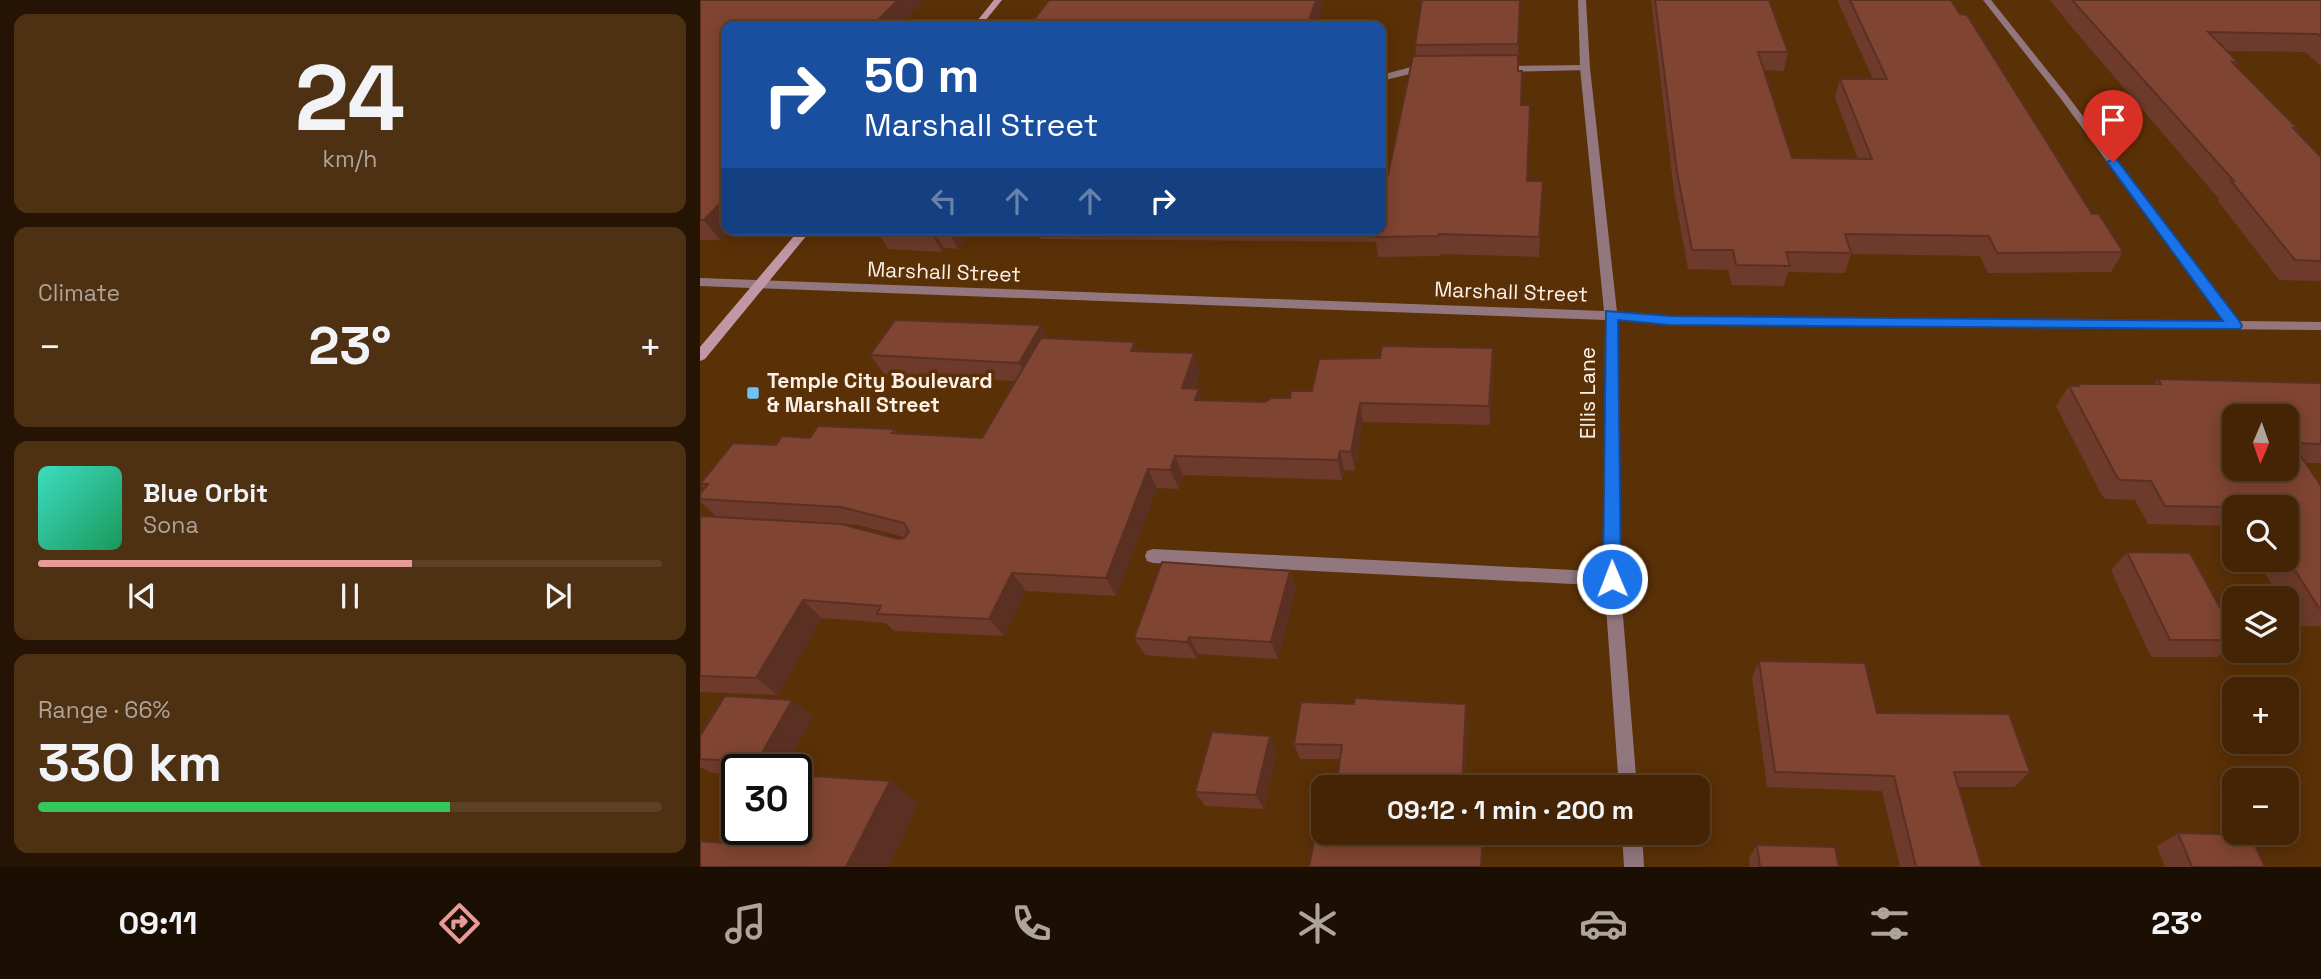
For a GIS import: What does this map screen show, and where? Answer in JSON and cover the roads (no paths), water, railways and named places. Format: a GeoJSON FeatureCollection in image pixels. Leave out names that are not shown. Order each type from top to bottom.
{"type":"FeatureCollection","features":[{"type":"Feature","properties":{"kind":"main road"},"geometry":{"type":"LineString","coordinates":[[980,21],[998,0]]}},
{"type":"Feature","properties":{"kind":"main road"},"geometry":{"type":"LineString","coordinates":[[700,356],[801,235]]}},
{"type":"Feature","properties":{"kind":"street","name":"Ellis Lane"},"geometry":{"type":"LineString","coordinates":[[1582,0],[1585,68],[1611,315],[1612,579],[1627,775]]}},
{"type":"Feature","properties":{"kind":"street"},"geometry":{"type":"LineString","coordinates":[[1987,0],[2064,97],[2235,326]]}},
{"type":"Feature","properties":{"kind":"street"},"geometry":{"type":"LineString","coordinates":[[1481,69],[1585,68]]}},
{"type":"Feature","properties":{"kind":"street"},"geometry":{"type":"LineString","coordinates":[[1386,77],[1415,69],[1441,69]]}},
{"type":"Feature","properties":{"kind":"street","name":"Marshall Street"},"geometry":{"type":"LineString","coordinates":[[700,282],[1611,315],[1670,320],[2321,326]]}},
{"type":"Feature","properties":{"kind":"street"},"geometry":{"type":"LineString","coordinates":[[1153,556],[1612,579]]}},
{"type":"Feature","properties":{"kind":"street"},"geometry":{"type":"LineString","coordinates":[[1633,845],[1634,867]]}},
{"type":"Feature","properties":{"kind":"place","name":"Temple City Boulevard & Marshall Street"},"geometry":{"type":"Point","coordinates":[753,393]}}]}
